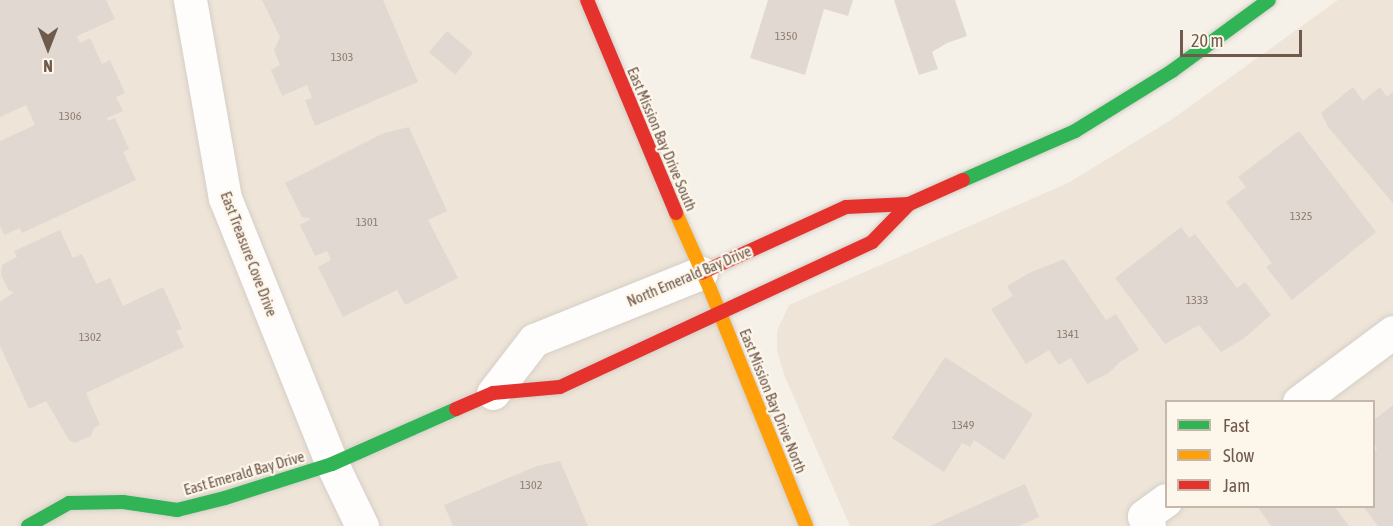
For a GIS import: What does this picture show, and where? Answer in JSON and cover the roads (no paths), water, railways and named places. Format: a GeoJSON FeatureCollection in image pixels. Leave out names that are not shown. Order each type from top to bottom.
{"type":"FeatureCollection","features":[{"type":"Feature","properties":{"kind":"street","name":"East Treasure Cove Drive"},"geometry":{"type":"LineString","coordinates":[[190,0],[225,198],[332,464],[362,526]]}},
{"type":"Feature","properties":{"kind":"street","name":"East Mission Bay Drive South"},"geometry":{"type":"LineString","coordinates":[[586,0],[705,281]]}},
{"type":"Feature","properties":{"kind":"street","name":"North Emerald Bay Drive"},"geometry":{"type":"LineString","coordinates":[[493,393],[534,340],[705,281],[846,207],[909,204],[1076,131],[1172,71],[1269,0]]}},
{"type":"Feature","properties":{"kind":"street","name":"North Emerald Bay Drive"},"geometry":{"type":"LineString","coordinates":[[332,464],[493,393],[560,387],[872,242],[909,204]]}},
{"type":"Feature","properties":{"kind":"street","name":"East Mission Bay Drive North"},"geometry":{"type":"LineString","coordinates":[[705,281],[806,526]]}},
{"type":"Feature","properties":{"kind":"street"},"geometry":{"type":"LineString","coordinates":[[1302,400],[1393,332]]}},
{"type":"Feature","properties":{"kind":"street","name":"East Emerald Bay Drive"},"geometry":{"type":"LineString","coordinates":[[28,526],[69,503],[123,502],[177,510],[225,498],[332,464]]}}]}
